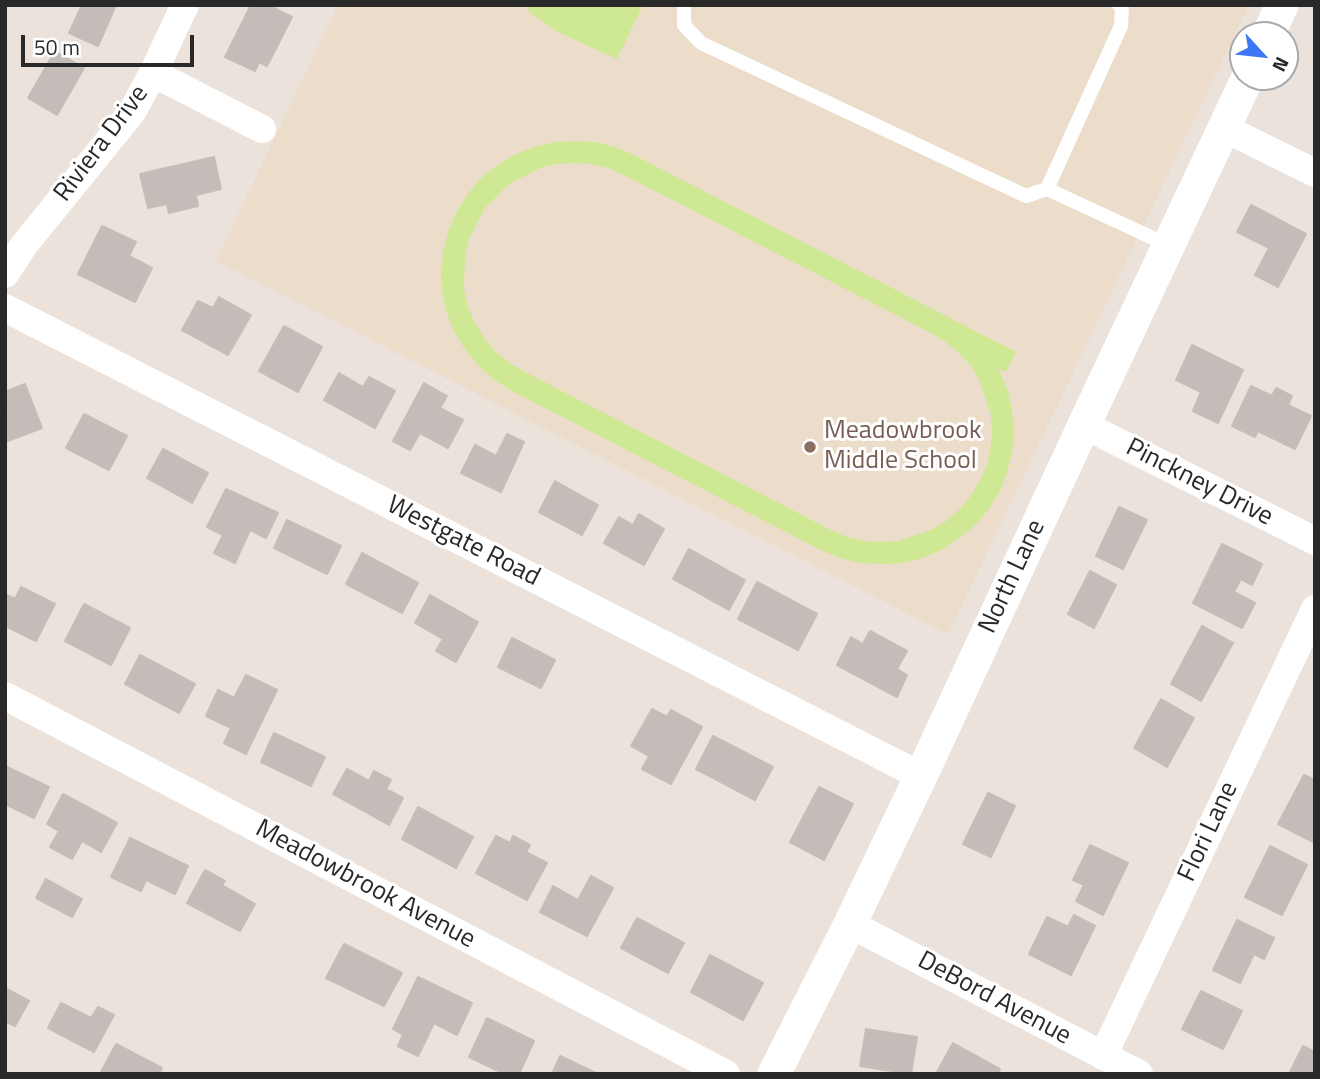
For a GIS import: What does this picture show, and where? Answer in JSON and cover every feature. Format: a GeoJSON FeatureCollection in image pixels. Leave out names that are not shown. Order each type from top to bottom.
{"type":"FeatureCollection","features":[{"type":"Feature","properties":{"kind":"street","name":"Riviera Drive"},"geometry":{"type":"LineString","coordinates":[[5,274],[24,245],[132,112],[185,5]]}},
{"type":"Feature","properties":{"kind":"street"},"geometry":{"type":"LineString","coordinates":[[1275,21],[1282,5]]}},
{"type":"Feature","properties":{"kind":"street"},"geometry":{"type":"LineString","coordinates":[[153,73],[262,130]]}},
{"type":"Feature","properties":{"kind":"street","name":"North Lane"},"geometry":{"type":"LineString","coordinates":[[774,1074],[921,776],[1241,91]]}},
{"type":"Feature","properties":{"kind":"street"},"geometry":{"type":"LineString","coordinates":[[1224,128],[1315,173]]}},
{"type":"Feature","properties":{"kind":"street","name":"Westgate Road"},"geometry":{"type":"LineString","coordinates":[[5,308],[921,776]]}},
{"type":"Feature","properties":{"kind":"street","name":"Pinckney Drive"},"geometry":{"type":"LineString","coordinates":[[1084,425],[1315,541]]}},
{"type":"Feature","properties":{"kind":"street","name":"Flori Lane"},"geometry":{"type":"LineString","coordinates":[[1103,1056],[1315,609]]}},
{"type":"Feature","properties":{"kind":"street","name":"Meadowbrook Avenue"},"geometry":{"type":"LineString","coordinates":[[5,696],[726,1074]]}},
{"type":"Feature","properties":{"kind":"street","name":"DeBord Avenue"},"geometry":{"type":"LineString","coordinates":[[850,923],[1139,1074]]}},
{"type":"Feature","properties":{"kind":"lane"},"geometry":{"type":"LineString","coordinates":[[684,5],[684,25],[701,43],[1026,195],[1047,189],[1168,245]]}},
{"type":"Feature","properties":{"kind":"lane"},"geometry":{"type":"LineString","coordinates":[[1047,189],[1121,26],[1122,8],[1119,5]]}},
{"type":"Feature","properties":{"kind":"shaded area","name":"Meadowbrook Middle School"},"geometry":{"type":"Polygon","coordinates":[[[338,5],[1249,5],[1241,21],[1229,21],[1229,47],[948,634],[216,261],[338,5]]]}},
{"type":"Feature","properties":{"kind":"green space"},"geometry":{"type":"Polygon","coordinates":[[[524,5],[643,5],[617,59],[558,32],[524,5]]]}},
{"type":"Feature","properties":{"kind":"green space"},"geometry":{"type":"Polygon","coordinates":[[[554,142],[595,142],[634,155],[1016,352],[1006,372],[998,368],[1008,391],[1012,411],[1012,453],[999,493],[974,526],[941,550],[902,563],[860,563],[840,558],[494,380],[466,351],[447,314],[441,273],[448,232],[456,213],[480,179],[514,155],[554,142]],[[557,164],[540,168],[509,184],[485,208],[469,239],[465,256],[464,290],[475,323],[495,351],[523,371],[847,537],[864,541],[898,541],[931,530],[959,510],[970,497],[986,467],[992,432],[991,415],[980,382],[972,367],[960,354],[933,334],[624,175],[591,164],[557,164]]]}},
{"type":"Feature","properties":{"kind":"building"},"geometry":{"type":"Polygon","coordinates":[[[82,5],[116,5],[98,46],[69,33],[82,5]]]}},
{"type":"Feature","properties":{"kind":"building"},"geometry":{"type":"Polygon","coordinates":[[[251,5],[268,5],[292,17],[267,66],[259,62],[255,71],[225,57],[251,5]]]}},
{"type":"Feature","properties":{"kind":"building"},"geometry":{"type":"Polygon","coordinates":[[[55,51],[84,68],[57,115],[28,98],[55,51]]]}},
{"type":"Feature","properties":{"kind":"building"},"geometry":{"type":"Polygon","coordinates":[[[214,157],[221,189],[196,195],[198,206],[169,213],[167,204],[148,208],[140,174],[214,157]]]}},
{"type":"Feature","properties":{"kind":"building"},"geometry":{"type":"Polygon","coordinates":[[[1251,205],[1306,234],[1278,287],[1255,275],[1269,248],[1237,232],[1251,205]]]}},
{"type":"Feature","properties":{"kind":"building"},"geometry":{"type":"Polygon","coordinates":[[[102,226],[136,242],[129,256],[152,268],[135,302],[78,274],[102,226]]]}},
{"type":"Feature","properties":{"kind":"building"},"geometry":{"type":"Polygon","coordinates":[[[219,297],[251,315],[228,355],[182,330],[198,301],[213,308],[219,297]]]}},
{"type":"Feature","properties":{"kind":"building"},"geometry":{"type":"Polygon","coordinates":[[[284,326],[322,347],[298,392],[259,371],[284,326]]]}},
{"type":"Feature","properties":{"kind":"building"},"geometry":{"type":"Polygon","coordinates":[[[1192,345],[1243,370],[1218,423],[1193,411],[1201,392],[1176,380],[1192,345]]]}},
{"type":"Feature","properties":{"kind":"building"},"geometry":{"type":"Polygon","coordinates":[[[339,373],[363,387],[369,377],[395,391],[375,428],[324,400],[339,373]]]}},
{"type":"Feature","properties":{"kind":"building"},"geometry":{"type":"Polygon","coordinates":[[[424,383],[447,396],[440,408],[463,420],[448,448],[420,433],[410,450],[393,441],[424,383]]]}},
{"type":"Feature","properties":{"kind":"building"},"geometry":{"type":"Polygon","coordinates":[[[25,384],[42,428],[5,442],[5,412],[8,411],[5,392],[25,384]]]}},
{"type":"Feature","properties":{"kind":"building"},"geometry":{"type":"Polygon","coordinates":[[[1251,386],[1272,396],[1276,388],[1292,396],[1288,405],[1311,416],[1295,449],[1258,431],[1255,437],[1232,426],[1251,386]]]}},
{"type":"Feature","properties":{"kind":"building"},"geometry":{"type":"Polygon","coordinates":[[[84,414],[127,436],[109,470],[66,448],[84,414]]]}},
{"type":"Feature","properties":{"kind":"building"},"geometry":{"type":"Polygon","coordinates":[[[507,434],[524,442],[501,492],[461,473],[475,445],[496,456],[507,434]]]}},
{"type":"Feature","properties":{"kind":"building"},"geometry":{"type":"Polygon","coordinates":[[[163,449],[208,473],[192,503],[147,478],[163,449]]]}},
{"type":"Feature","properties":{"kind":"building"},"geometry":{"type":"Polygon","coordinates":[[[555,481],[598,505],[582,535],[539,512],[555,481]]]}},
{"type":"Feature","properties":{"kind":"building"},"geometry":{"type":"Polygon","coordinates":[[[226,489],[278,513],[266,538],[250,530],[235,563],[214,553],[223,535],[207,527],[226,489]]]}},
{"type":"Feature","properties":{"kind":"building"},"geometry":{"type":"Polygon","coordinates":[[[1119,507],[1147,520],[1123,569],[1096,556],[1119,507]]]}},
{"type":"Feature","properties":{"kind":"building"},"geometry":{"type":"Polygon","coordinates":[[[639,514],[664,529],[644,565],[604,543],[619,517],[633,525],[639,514]]]}},
{"type":"Feature","properties":{"kind":"building"},"geometry":{"type":"Polygon","coordinates":[[[287,520],[341,546],[327,574],[274,548],[287,520]]]}},
{"type":"Feature","properties":{"kind":"building"},"geometry":{"type":"Polygon","coordinates":[[[1222,544],[1262,564],[1252,585],[1241,579],[1234,592],[1255,603],[1242,628],[1193,603],[1222,544]]]}},
{"type":"Feature","properties":{"kind":"building"},"geometry":{"type":"Polygon","coordinates":[[[689,549],[745,580],[729,610],[673,579],[689,549]]]}},
{"type":"Feature","properties":{"kind":"building"},"geometry":{"type":"Polygon","coordinates":[[[362,553],[418,583],[402,613],[346,584],[362,553]]]}},
{"type":"Feature","properties":{"kind":"building"},"geometry":{"type":"Polygon","coordinates":[[[1090,571],[1116,585],[1094,628],[1068,614],[1090,571]]]}},
{"type":"Feature","properties":{"kind":"building"},"geometry":{"type":"Polygon","coordinates":[[[757,582],[817,614],[798,650],[738,619],[757,582]]]}},
{"type":"Feature","properties":{"kind":"building"},"geometry":{"type":"Polygon","coordinates":[[[21,587],[55,604],[36,641],[5,626],[5,594],[15,599],[21,587]]]}},
{"type":"Feature","properties":{"kind":"building"},"geometry":{"type":"Polygon","coordinates":[[[430,595],[478,622],[456,662],[436,651],[443,639],[415,623],[430,595]]]}},
{"type":"Feature","properties":{"kind":"building"},"geometry":{"type":"Polygon","coordinates":[[[84,604],[130,628],[111,665],[65,641],[84,604]]]}},
{"type":"Feature","properties":{"kind":"building"},"geometry":{"type":"Polygon","coordinates":[[[1202,626],[1233,643],[1201,701],[1171,684],[1202,626]]]}},
{"type":"Feature","properties":{"kind":"building"},"geometry":{"type":"Polygon","coordinates":[[[870,631],[907,651],[897,669],[907,675],[897,697],[837,665],[851,637],[863,644],[870,631]]]}},
{"type":"Feature","properties":{"kind":"building"},"geometry":{"type":"Polygon","coordinates":[[[512,638],[555,660],[541,688],[498,667],[512,638]]]}},
{"type":"Feature","properties":{"kind":"building"},"geometry":{"type":"Polygon","coordinates":[[[140,655],[195,684],[179,713],[125,684],[140,655]]]}},
{"type":"Feature","properties":{"kind":"building"},"geometry":{"type":"Polygon","coordinates":[[[246,675],[277,690],[246,754],[224,743],[231,728],[206,716],[218,690],[234,698],[246,675]]]}},
{"type":"Feature","properties":{"kind":"building"},"geometry":{"type":"Polygon","coordinates":[[[1161,699],[1194,718],[1167,767],[1134,748],[1161,699]]]}},
{"type":"Feature","properties":{"kind":"building"},"geometry":{"type":"Polygon","coordinates":[[[652,709],[667,717],[671,710],[702,727],[671,784],[642,769],[649,756],[631,746],[652,709]]]}},
{"type":"Feature","properties":{"kind":"building"},"geometry":{"type":"Polygon","coordinates":[[[274,733],[325,757],[311,786],[261,762],[274,733]]]}},
{"type":"Feature","properties":{"kind":"building"},"geometry":{"type":"Polygon","coordinates":[[[713,736],[773,767],[755,800],[696,769],[713,736]]]}},
{"type":"Feature","properties":{"kind":"building"},"geometry":{"type":"Polygon","coordinates":[[[5,766],[49,787],[34,818],[5,804],[5,766]]]}},
{"type":"Feature","properties":{"kind":"building"},"geometry":{"type":"Polygon","coordinates":[[[347,769],[369,781],[374,771],[391,780],[386,789],[403,798],[389,825],[333,794],[347,769]]]}},
{"type":"Feature","properties":{"kind":"building"},"geometry":{"type":"Polygon","coordinates":[[[1304,775],[1315,780],[1315,843],[1278,824],[1304,775]]]}},
{"type":"Feature","properties":{"kind":"building"},"geometry":{"type":"Polygon","coordinates":[[[819,787],[853,804],[824,860],[790,842],[819,787]]]}},
{"type":"Feature","properties":{"kind":"building"},"geometry":{"type":"Polygon","coordinates":[[[988,793],[1015,806],[991,857],[963,844],[988,793]]]}},
{"type":"Feature","properties":{"kind":"building"},"geometry":{"type":"Polygon","coordinates":[[[63,794],[117,823],[101,852],[82,841],[72,859],[50,847],[59,831],[47,824],[63,794]]]}},
{"type":"Feature","properties":{"kind":"building"},"geometry":{"type":"Polygon","coordinates":[[[418,807],[473,837],[456,868],[402,839],[418,807]]]}},
{"type":"Feature","properties":{"kind":"building"},"geometry":{"type":"Polygon","coordinates":[[[496,836],[510,843],[513,836],[530,845],[526,852],[547,863],[527,900],[476,873],[496,836]]]}},
{"type":"Feature","properties":{"kind":"building"},"geometry":{"type":"Polygon","coordinates":[[[130,838],[188,866],[175,894],[146,880],[141,891],[111,877],[130,838]]]}},
{"type":"Feature","properties":{"kind":"building"},"geometry":{"type":"Polygon","coordinates":[[[1090,845],[1128,863],[1103,915],[1076,901],[1084,885],[1073,880],[1090,845]]]}},
{"type":"Feature","properties":{"kind":"building"},"geometry":{"type":"Polygon","coordinates":[[[1270,846],[1307,865],[1282,915],[1245,897],[1270,846]]]}},
{"type":"Feature","properties":{"kind":"building"},"geometry":{"type":"Polygon","coordinates":[[[205,870],[225,881],[222,885],[255,904],[240,931],[187,903],[205,870]]]}},
{"type":"Feature","properties":{"kind":"building"},"geometry":{"type":"Polygon","coordinates":[[[591,876],[613,888],[587,936],[540,912],[553,886],[578,900],[591,876]]]}},
{"type":"Feature","properties":{"kind":"building"},"geometry":{"type":"Polygon","coordinates":[[[46,879],[82,899],[72,917],[36,898],[46,879]]]}},
{"type":"Feature","properties":{"kind":"building"},"geometry":{"type":"Polygon","coordinates":[[[1074,915],[1095,926],[1071,975],[1029,954],[1047,917],[1068,927],[1074,915]]]}},
{"type":"Feature","properties":{"kind":"building"},"geometry":{"type":"Polygon","coordinates":[[[637,918],[684,943],[668,973],[621,948],[637,918]]]}},
{"type":"Feature","properties":{"kind":"building"},"geometry":{"type":"Polygon","coordinates":[[[1237,920],[1274,938],[1264,959],[1254,954],[1240,983],[1213,970],[1237,920]]]}},
{"type":"Feature","properties":{"kind":"building"},"geometry":{"type":"Polygon","coordinates":[[[344,944],[402,973],[384,1006],[326,978],[344,944]]]}},
{"type":"Feature","properties":{"kind":"building"},"geometry":{"type":"Polygon","coordinates":[[[710,955],[763,983],[743,1020],[691,992],[710,955]]]}},
{"type":"Feature","properties":{"kind":"building"},"geometry":{"type":"Polygon","coordinates":[[[418,977],[472,1003],[457,1035],[434,1023],[418,1056],[398,1046],[403,1035],[393,1029],[418,977]]]}},
{"type":"Feature","properties":{"kind":"building"},"geometry":{"type":"Polygon","coordinates":[[[5,988],[29,1001],[15,1026],[5,1021],[5,988]]]}},
{"type":"Feature","properties":{"kind":"building"},"geometry":{"type":"Polygon","coordinates":[[[1201,991],[1242,1011],[1223,1049],[1182,1029],[1201,991]]]}},
{"type":"Feature","properties":{"kind":"building"},"geometry":{"type":"Polygon","coordinates":[[[61,1003],[91,1018],[98,1007],[114,1015],[94,1052],[48,1028],[61,1003]]]}},
{"type":"Feature","properties":{"kind":"building"},"geometry":{"type":"Polygon","coordinates":[[[487,1018],[534,1041],[519,1074],[505,1074],[469,1057],[487,1018]]]}},
{"type":"Feature","properties":{"kind":"building"},"geometry":{"type":"Polygon","coordinates":[[[866,1029],[917,1037],[911,1074],[860,1066],[866,1029]]]}},
{"type":"Feature","properties":{"kind":"building"},"geometry":{"type":"Polygon","coordinates":[[[953,1043],[1000,1069],[998,1074],[937,1072],[953,1043]]]}},
{"type":"Feature","properties":{"kind":"building"},"geometry":{"type":"Polygon","coordinates":[[[116,1044],[162,1068],[159,1074],[101,1072],[116,1044]]]}},
{"type":"Feature","properties":{"kind":"building"},"geometry":{"type":"Polygon","coordinates":[[[1303,1046],[1315,1052],[1315,1074],[1289,1074],[1303,1046]]]}},
{"type":"Feature","properties":{"kind":"building"},"geometry":{"type":"Polygon","coordinates":[[[560,1056],[598,1074],[552,1074],[560,1056]]]}},
{"type":"Feature","properties":{"kind":"place","name":"Meadowbrook Middle School"},"geometry":{"type":"Point","coordinates":[810,447]}}]}
